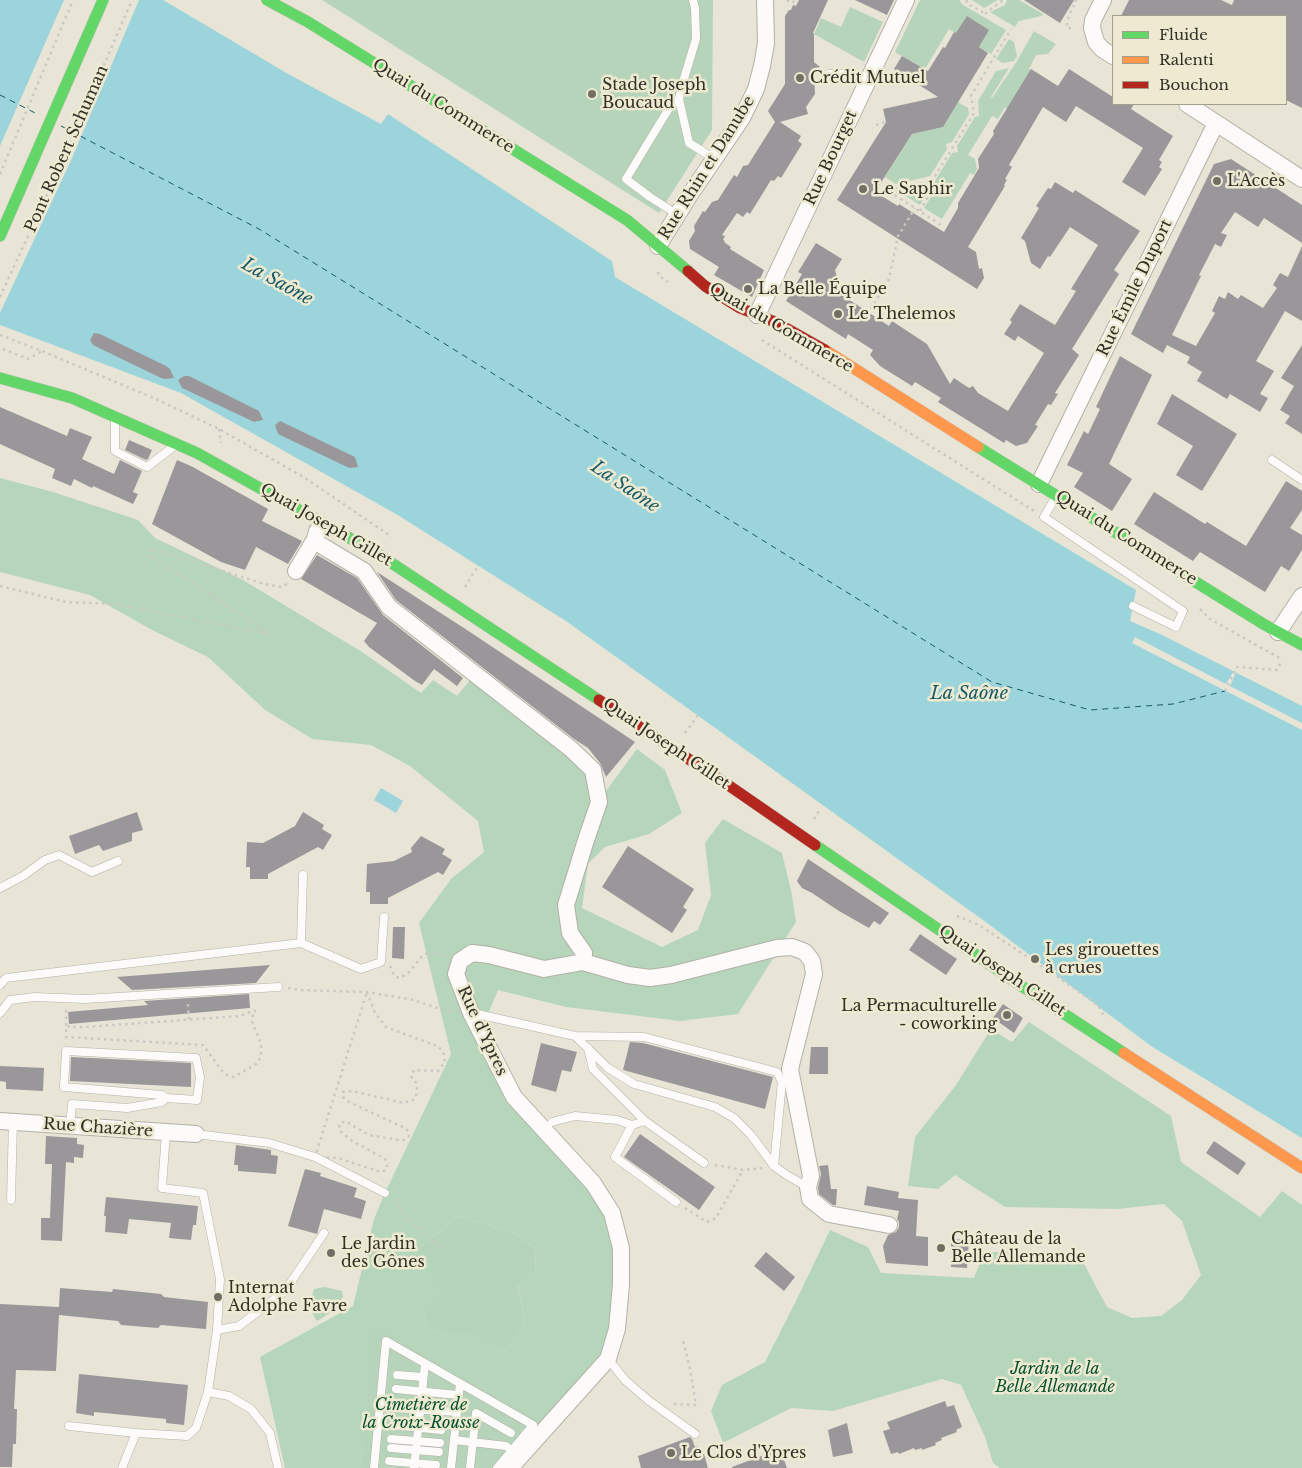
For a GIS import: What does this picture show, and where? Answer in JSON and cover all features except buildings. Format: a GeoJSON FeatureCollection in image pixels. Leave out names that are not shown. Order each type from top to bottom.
{"type":"FeatureCollection","features":[{"type":"Feature","properties":{"kind":"main road","name":"Pont Robert Schuman"},"geometry":{"type":"LineString","coordinates":[[0,236],[103,0]]}},
{"type":"Feature","properties":{"kind":"main road","name":"Quai du Commerce"},"geometry":{"type":"LineString","coordinates":[[267,0],[308,22],[627,220],[705,286],[740,308],[775,322],[826,351],[892,394],[1302,645]]}},
{"type":"Feature","properties":{"kind":"main road","name":"Quai Joseph Gillet"},"geometry":{"type":"LineString","coordinates":[[0,378],[72,398],[197,453],[386,559],[731,787],[1020,985],[1302,1168]]}},
{"type":"Feature","properties":{"kind":"street","name":"Rue Rhin et Danube"},"geometry":{"type":"LineString","coordinates":[[658,246],[742,118],[756,89],[766,43],[765,0]]}},
{"type":"Feature","properties":{"kind":"street","name":"Rue Bourget"},"geometry":{"type":"LineString","coordinates":[[757,315],[906,0]]}},
{"type":"Feature","properties":{"kind":"street"},"geometry":{"type":"LineString","coordinates":[[1103,0],[1093,20],[1092,28],[1096,42],[1102,49],[1112,55]]}},
{"type":"Feature","properties":{"kind":"street"},"geometry":{"type":"LineString","coordinates":[[1188,105],[1302,179]]}},
{"type":"Feature","properties":{"kind":"street","name":"Rue Émile Duport"},"geometry":{"type":"LineString","coordinates":[[1039,484],[1216,123]]}},
{"type":"Feature","properties":{"kind":"street"},"geometry":{"type":"LineString","coordinates":[[296,571],[315,539],[322,522]]}},
{"type":"Feature","properties":{"kind":"street"},"geometry":{"type":"LineString","coordinates":[[315,539],[319,544],[364,571],[389,607],[571,749],[593,770],[599,802],[566,905],[570,933],[584,953],[583,962],[628,975],[650,978],[671,975],[777,948],[792,947],[805,952],[812,961],[814,974],[790,1069],[811,1176],[808,1187],[810,1199],[829,1214],[889,1226]]}},
{"type":"Feature","properties":{"kind":"street"},"geometry":{"type":"LineString","coordinates":[[1278,632],[1302,596]]}},
{"type":"Feature","properties":{"kind":"street","name":"Rue d'Ypres"},"geometry":{"type":"LineString","coordinates":[[510,1468],[608,1358],[617,1329],[621,1285],[621,1248],[612,1213],[592,1183],[514,1097],[471,1012],[456,974],[460,961],[472,953],[489,955],[544,969],[583,962]]}},
{"type":"Feature","properties":{"kind":"street","name":"Rue Chazière"},"geometry":{"type":"LineString","coordinates":[[6,1122],[196,1134]]}},
{"type":"Feature","properties":{"kind":"lane"},"geometry":{"type":"LineString","coordinates":[[693,0],[696,39],[679,99],[689,144],[715,159]]}},
{"type":"Feature","properties":{"kind":"lane"},"geometry":{"type":"LineString","coordinates":[[829,74],[847,74],[866,83]]}},
{"type":"Feature","properties":{"kind":"lane"},"geometry":{"type":"LineString","coordinates":[[678,215],[650,197],[626,178],[670,105],[679,99]]}},
{"type":"Feature","properties":{"kind":"lane"},"geometry":{"type":"LineString","coordinates":[[115,417],[115,451],[147,467],[177,444]]}},
{"type":"Feature","properties":{"kind":"lane"},"geometry":{"type":"LineString","coordinates":[[1272,460],[1302,480]]}},
{"type":"Feature","properties":{"kind":"lane"},"geometry":{"type":"LineString","coordinates":[[1056,495],[1044,517],[1183,611],[1176,627],[1133,606]]}},
{"type":"Feature","properties":{"kind":"lane"},"geometry":{"type":"LineString","coordinates":[[0,888],[23,876],[45,860],[59,855],[92,872],[118,861]]}},
{"type":"Feature","properties":{"kind":"lane"},"geometry":{"type":"LineString","coordinates":[[301,943],[303,875]]}},
{"type":"Feature","properties":{"kind":"lane"},"geometry":{"type":"LineString","coordinates":[[0,985],[6,978],[301,943],[361,969],[381,962],[384,918]]}},
{"type":"Feature","properties":{"kind":"lane"},"geometry":{"type":"LineString","coordinates":[[0,1012],[10,1000],[35,997],[85,999],[278,986]]}},
{"type":"Feature","properties":{"kind":"lane"},"geometry":{"type":"LineString","coordinates":[[471,1012],[575,1036],[644,1037],[777,1072],[782,1082],[774,1166]]}},
{"type":"Feature","properties":{"kind":"lane"},"geometry":{"type":"LineString","coordinates":[[575,1036],[608,1068],[634,1084],[715,1107],[734,1118],[751,1135],[774,1166],[808,1187]]}},
{"type":"Feature","properties":{"kind":"lane"},"geometry":{"type":"LineString","coordinates":[[588,1048],[593,1068],[645,1120],[704,1163]]}},
{"type":"Feature","properties":{"kind":"lane"},"geometry":{"type":"LineString","coordinates":[[70,1126],[72,1104],[127,1108],[162,1102],[166,1098],[197,1100],[200,1077],[196,1058],[66,1051],[64,1087],[162,1095],[166,1098]]}},
{"type":"Feature","properties":{"kind":"lane"},"geometry":{"type":"LineString","coordinates":[[552,1122],[575,1116],[617,1120],[632,1125],[645,1120]]}},
{"type":"Feature","properties":{"kind":"lane"},"geometry":{"type":"LineString","coordinates":[[6,1122],[11,1200]]}},
{"type":"Feature","properties":{"kind":"lane"},"geometry":{"type":"LineString","coordinates":[[632,1125],[615,1157],[676,1202]]}},
{"type":"Feature","properties":{"kind":"lane"},"geometry":{"type":"LineString","coordinates":[[70,1426],[186,1436],[196,1428],[208,1392],[217,1330],[220,1279],[203,1193],[162,1188],[166,1132]]}},
{"type":"Feature","properties":{"kind":"lane"},"geometry":{"type":"LineString","coordinates":[[196,1134],[269,1143],[315,1157],[385,1193]]}},
{"type":"Feature","properties":{"kind":"lane"},"geometry":{"type":"LineString","coordinates":[[217,1330],[239,1326],[284,1291],[324,1233]]}},
{"type":"Feature","properties":{"kind":"lane"},"geometry":{"type":"LineString","coordinates":[[374,1468],[386,1341],[533,1425],[497,1468]]}},
{"type":"Feature","properties":{"kind":"lane"},"geometry":{"type":"LineString","coordinates":[[608,1358],[625,1380],[648,1400],[695,1434]]}},
{"type":"Feature","properties":{"kind":"lane"},"geometry":{"type":"LineString","coordinates":[[414,1466],[425,1364]]}},
{"type":"Feature","properties":{"kind":"lane"},"geometry":{"type":"LineString","coordinates":[[397,1375],[423,1377]]}},
{"type":"Feature","properties":{"kind":"lane"},"geometry":{"type":"LineString","coordinates":[[452,1468],[460,1384]]}},
{"type":"Feature","properties":{"kind":"lane"},"geometry":{"type":"LineString","coordinates":[[396,1389],[458,1395]]}},
{"type":"Feature","properties":{"kind":"lane"},"geometry":{"type":"LineString","coordinates":[[208,1392],[229,1396],[251,1409],[270,1433],[278,1468]]}},
{"type":"Feature","properties":{"kind":"lane"},"geometry":{"type":"LineString","coordinates":[[380,1407],[457,1412]]}},
{"type":"Feature","properties":{"kind":"lane"},"geometry":{"type":"LineString","coordinates":[[470,1468],[476,1413],[511,1433]]}},
{"type":"Feature","properties":{"kind":"lane"},"geometry":{"type":"LineString","coordinates":[[393,1425],[442,1430]]}},
{"type":"Feature","properties":{"kind":"lane"},"geometry":{"type":"LineString","coordinates":[[122,1468],[136,1432]]}},
{"type":"Feature","properties":{"kind":"lane"},"geometry":{"type":"LineString","coordinates":[[392,1439],[440,1443]]}},
{"type":"Feature","properties":{"kind":"lane"},"geometry":{"type":"LineString","coordinates":[[454,1440],[506,1446],[511,1450]]}},
{"type":"Feature","properties":{"kind":"lane"},"geometry":{"type":"LineString","coordinates":[[391,1448],[440,1452]]}},
{"type":"Feature","properties":{"kind":"lane"},"geometry":{"type":"LineString","coordinates":[[389,1461],[414,1466],[436,1465]]}},
{"type":"Feature","properties":{"kind":"path"},"geometry":{"type":"LineString","coordinates":[[0,174],[73,0]]}},
{"type":"Feature","properties":{"kind":"path","name":"Pont Robert Schuman"},"geometry":{"type":"LineString","coordinates":[[0,297],[62,162],[132,0]]}},
{"type":"Feature","properties":{"kind":"path"},"geometry":{"type":"LineString","coordinates":[[787,0],[792,3],[796,0]]}},
{"type":"Feature","properties":{"kind":"path"},"geometry":{"type":"LineString","coordinates":[[966,0],[968,4],[984,13],[1003,0]]}},
{"type":"Feature","properties":{"kind":"path"},"geometry":{"type":"LineString","coordinates":[[1071,28],[1067,28],[1067,23],[1076,1],[1074,0]]}},
{"type":"Feature","properties":{"kind":"path"},"geometry":{"type":"LineString","coordinates":[[920,210],[933,188],[932,181],[974,114],[971,96],[1011,29]]}},
{"type":"Feature","properties":{"kind":"path"},"geometry":{"type":"LineString","coordinates":[[876,124],[886,121]]}},
{"type":"Feature","properties":{"kind":"path"},"geometry":{"type":"LineString","coordinates":[[932,181],[886,189],[944,227]]}},
{"type":"Feature","properties":{"kind":"path"},"geometry":{"type":"LineString","coordinates":[[871,309],[889,279],[898,236],[915,208]]}},
{"type":"Feature","properties":{"kind":"path"},"geometry":{"type":"LineString","coordinates":[[0,335],[42,351],[28,359],[3,349]]}},
{"type":"Feature","properties":{"kind":"path"},"geometry":{"type":"LineString","coordinates":[[758,337],[1026,506]]}},
{"type":"Feature","properties":{"kind":"path"},"geometry":{"type":"LineString","coordinates":[[0,586],[66,602],[114,604],[269,634],[148,554],[151,548],[264,584],[281,587]]}},
{"type":"Feature","properties":{"kind":"path"},"geometry":{"type":"LineString","coordinates":[[465,587],[478,566]]}},
{"type":"Feature","properties":{"kind":"path"},"geometry":{"type":"LineString","coordinates":[[1226,691],[1237,667],[1277,670],[1283,660]]}},
{"type":"Feature","properties":{"kind":"path"},"geometry":{"type":"LineString","coordinates":[[684,734],[698,715]]}},
{"type":"Feature","properties":{"kind":"path"},"geometry":{"type":"LineString","coordinates":[[813,821],[819,811]]}},
{"type":"Feature","properties":{"kind":"path"},"geometry":{"type":"LineString","coordinates":[[381,962],[390,966],[394,975],[400,978],[408,973],[423,955],[428,952],[437,953],[449,958]]}},
{"type":"Feature","properties":{"kind":"path"},"geometry":{"type":"LineString","coordinates":[[278,986],[299,990],[367,992],[414,1000],[446,1011],[471,1012]]}},
{"type":"Feature","properties":{"kind":"path"},"geometry":{"type":"LineString","coordinates":[[187,992],[190,1019]]}},
{"type":"Feature","properties":{"kind":"path"},"geometry":{"type":"LineString","coordinates":[[367,992],[375,1013],[386,1027],[437,1046],[443,1052],[445,1062],[438,1070],[414,1070],[411,1076],[417,1084],[416,1098],[404,1103],[352,1091],[344,1092],[343,1097],[349,1102],[405,1128],[408,1132],[409,1136],[404,1140],[399,1140],[370,1135],[345,1121],[338,1125],[340,1131],[351,1140],[385,1159],[386,1170],[381,1172],[338,1158],[315,1157],[367,992]]}},
{"type":"Feature","properties":{"kind":"path"},"geometry":{"type":"LineString","coordinates":[[66,1011],[66,1037]]}},
{"type":"Feature","properties":{"kind":"path"},"geometry":{"type":"LineString","coordinates":[[67,1024],[69,1027],[86,1027],[240,1016],[254,1012],[252,1021],[261,1044],[262,1055],[258,1063],[234,1077]]}},
{"type":"Feature","properties":{"kind":"path"},"geometry":{"type":"LineString","coordinates":[[704,1163],[743,1170],[774,1166]]}},
{"type":"Feature","properties":{"kind":"path"},"geometry":{"type":"LineString","coordinates":[[676,1202],[707,1222],[716,1218],[743,1170]]}},
{"type":"Feature","properties":{"kind":"path"},"geometry":{"type":"LineString","coordinates":[[385,1193],[394,1198],[402,1213],[441,1248]]}},
{"type":"Feature","properties":{"kind":"path"},"geometry":{"type":"LineString","coordinates":[[648,1400],[656,1397],[677,1405],[696,1405],[683,1340]]}},
{"type":"Feature","properties":{"kind":"green space","name":"Stade Joseph Boucaud"},"geometry":{"type":"Polygon","coordinates":[[[322,0],[713,0],[712,130],[659,213],[322,0]]]}},
{"type":"Feature","properties":{"kind":"green space"},"geometry":{"type":"Polygon","coordinates":[[[920,0],[959,0],[963,5],[1006,30],[991,54],[949,29],[925,69],[895,52],[920,0]]]}},
{"type":"Feature","properties":{"kind":"green space"},"geometry":{"type":"Polygon","coordinates":[[[972,0],[998,0],[984,8],[972,0]]]}},
{"type":"Feature","properties":{"kind":"green space"},"geometry":{"type":"Polygon","coordinates":[[[1007,0],[1019,0],[1043,14],[1042,16],[1019,21],[1015,27],[990,12],[1005,5],[1007,0]]]}},
{"type":"Feature","properties":{"kind":"green space"},"geometry":{"type":"Polygon","coordinates":[[[850,7],[883,22],[864,62],[814,34],[821,18],[841,27],[850,7]]]}},
{"type":"Feature","properties":{"kind":"green space"},"geometry":{"type":"Polygon","coordinates":[[[1034,31],[1056,44],[1048,54],[1035,57],[1029,69],[1031,70],[1007,109],[1005,107],[998,119],[992,116],[968,155],[975,159],[977,169],[974,175],[970,173],[942,219],[924,208],[936,189],[935,181],[952,153],[958,152],[957,146],[975,117],[979,116],[978,101],[996,71],[1009,68],[992,98],[1017,61],[1034,31]]]}},
{"type":"Feature","properties":{"kind":"green space"},"geometry":{"type":"Polygon","coordinates":[[[1009,39],[1014,42],[1017,56],[1014,61],[1003,63],[996,59],[1009,39]]]}},
{"type":"Feature","properties":{"kind":"green space"},"geometry":{"type":"Polygon","coordinates":[[[958,102],[968,108],[969,114],[952,142],[946,144],[947,149],[930,176],[896,184],[885,177],[912,134],[943,127],[958,102]]]}},
{"type":"Feature","properties":{"kind":"green space"},"geometry":{"type":"Polygon","coordinates":[[[930,183],[931,188],[920,205],[898,191],[930,183]]]}},
{"type":"Feature","properties":{"kind":"green space"},"geometry":{"type":"Polygon","coordinates":[[[0,478],[53,492],[138,520],[155,538],[243,580],[362,652],[421,693],[433,680],[457,696],[470,680],[583,769],[606,791],[637,749],[665,770],[682,813],[649,834],[605,847],[588,864],[582,908],[662,947],[698,930],[711,895],[705,843],[723,819],[782,853],[796,922],[738,1014],[680,1021],[566,1007],[498,990],[477,1041],[587,1187],[605,1217],[613,1245],[614,1273],[610,1316],[607,1337],[601,1354],[592,1367],[542,1421],[375,1325],[361,1468],[285,1468],[260,1357],[353,1306],[374,1219],[451,1054],[419,923],[451,879],[484,852],[478,821],[410,766],[371,745],[312,739],[264,709],[208,657],[154,631],[90,595],[0,572],[0,478]],[[458,1216],[421,1247],[430,1263],[440,1292],[423,1309],[429,1331],[471,1336],[506,1352],[525,1322],[518,1284],[535,1273],[536,1249],[513,1233],[458,1216]]]}},
{"type":"Feature","properties":{"kind":"green space","name":"Jardin de la Belle Allemande"},"geometry":{"type":"Polygon","coordinates":[[[1029,1022],[1171,1116],[1181,1162],[1260,1217],[1282,1191],[1302,1205],[1302,1468],[1000,1468],[993,1463],[985,1437],[961,1385],[942,1379],[833,1411],[791,1408],[723,1443],[711,1411],[722,1385],[765,1362],[830,1230],[868,1247],[881,1273],[974,1278],[984,1252],[1054,1252],[1083,1262],[1107,1307],[1132,1318],[1161,1316],[1182,1300],[1201,1275],[1182,1221],[1164,1204],[1117,1209],[1005,1207],[955,1175],[938,1189],[908,1186],[915,1137],[956,1085],[991,1029],[1012,1042],[1029,1022]]]}},
{"type":"Feature","properties":{"kind":"green space"},"geometry":{"type":"Polygon","coordinates":[[[458,1216],[513,1233],[536,1249],[535,1273],[518,1285],[525,1322],[506,1352],[470,1336],[429,1331],[423,1309],[421,1247],[458,1216]]]}},
{"type":"Feature","properties":{"kind":"green space"},"geometry":{"type":"Polygon","coordinates":[[[325,1287],[342,1291],[343,1297],[339,1302],[340,1307],[317,1321],[309,1308],[314,1289],[325,1287]]]}},
{"type":"Feature","properties":{"kind":"green space","name":"Cimetière de la Croix-Rousse"},"geometry":{"type":"Polygon","coordinates":[[[374,1324],[542,1421],[501,1468],[361,1468],[374,1324]]]}},
{"type":"Feature","properties":{"kind":"water","name":"La Saône"},"geometry":{"type":"Polygon","coordinates":[[[0,0],[163,0],[290,75],[381,124],[388,114],[612,261],[615,277],[1136,590],[1130,621],[1162,635],[1302,706],[1302,1138],[1151,1046],[983,920],[566,621],[396,514],[181,393],[0,325],[0,0]]]}},
{"type":"Feature","properties":{"kind":"water"},"geometry":{"type":"Polygon","coordinates":[[[381,788],[403,801],[396,813],[374,800],[381,788]]]}},
{"type":"Feature","properties":{"kind":"pier"},"geometry":{"type":"Polygon","coordinates":[[[64,0],[139,0],[72,158],[0,313],[0,146],[64,0]]]}},
{"type":"Feature","properties":{"kind":"pier"},"geometry":{"type":"Polygon","coordinates":[[[1135,637],[1226,684],[1235,669],[1237,670],[1230,686],[1302,723],[1302,730],[1132,643],[1135,637]]]}},
{"type":"Feature","properties":{"kind":"ferry route"},"geometry":{"type":"LineString","coordinates":[[0,95],[39,115]]}},
{"type":"Feature","properties":{"kind":"ferry route"},"geometry":{"type":"LineString","coordinates":[[61,126],[259,229],[992,682],[1090,710],[1173,704],[1225,691]]}},
{"type":"Feature","properties":{"kind":"traffic: fast"},"geometry":{"type":"LineString","coordinates":[[0,236],[103,0]]}},
{"type":"Feature","properties":{"kind":"traffic: fast"},"geometry":{"type":"LineString","coordinates":[[267,0],[308,22],[627,220],[688,271]]}},
{"type":"Feature","properties":{"kind":"traffic: fast"},"geometry":{"type":"LineString","coordinates":[[0,378],[72,398],[197,453],[378,554],[599,700]]}},
{"type":"Feature","properties":{"kind":"traffic: fast"},"geometry":{"type":"LineString","coordinates":[[978,447],[1265,625],[1302,645]]}},
{"type":"Feature","properties":{"kind":"traffic: fast"},"geometry":{"type":"LineString","coordinates":[[815,845],[1020,985],[1124,1053]]}},
{"type":"Feature","properties":{"kind":"traffic: slow"},"geometry":{"type":"LineString","coordinates":[[825,350],[978,447]]}},
{"type":"Feature","properties":{"kind":"traffic: slow"},"geometry":{"type":"LineString","coordinates":[[1124,1053],[1302,1168]]}},
{"type":"Feature","properties":{"kind":"traffic: jam"},"geometry":{"type":"LineString","coordinates":[[688,271],[705,286],[740,308],[775,322],[825,350]]}},
{"type":"Feature","properties":{"kind":"traffic: jam"},"geometry":{"type":"LineString","coordinates":[[599,700],[815,845]]}},
{"type":"Feature","properties":{"kind":"place","name":"Crédit Mutuel"},"geometry":{"type":"Point","coordinates":[800,78]}},
{"type":"Feature","properties":{"kind":"place","name":"Stade Joseph Boucaud"},"geometry":{"type":"Point","coordinates":[592,94]}},
{"type":"Feature","properties":{"kind":"place","name":"L'Accès"},"geometry":{"type":"Point","coordinates":[1217,181]}},
{"type":"Feature","properties":{"kind":"place","name":"Le Saphir"},"geometry":{"type":"Point","coordinates":[863,189]}},
{"type":"Feature","properties":{"kind":"place","name":"La Belle Équipe"},"geometry":{"type":"Point","coordinates":[748,289]}},
{"type":"Feature","properties":{"kind":"place","name":"Le Thelemos"},"geometry":{"type":"Point","coordinates":[838,314]}},
{"type":"Feature","properties":{"kind":"place","name":"Les girouettes à crues"},"geometry":{"type":"Point","coordinates":[1035,959]}},
{"type":"Feature","properties":{"kind":"place","name":"La Permaculturelle - coworking"},"geometry":{"type":"Point","coordinates":[1007,1015]}},
{"type":"Feature","properties":{"kind":"place","name":"Château de la Belle Allemande"},"geometry":{"type":"Point","coordinates":[941,1248]}},
{"type":"Feature","properties":{"kind":"place","name":"Le Jardin des Gônes"},"geometry":{"type":"Point","coordinates":[331,1253]}},
{"type":"Feature","properties":{"kind":"place","name":"Internat Adolphe Favre"},"geometry":{"type":"Point","coordinates":[218,1297]}},
{"type":"Feature","properties":{"kind":"place","name":"Le Clos d'Ypres"},"geometry":{"type":"Point","coordinates":[671,1453]}}]}
